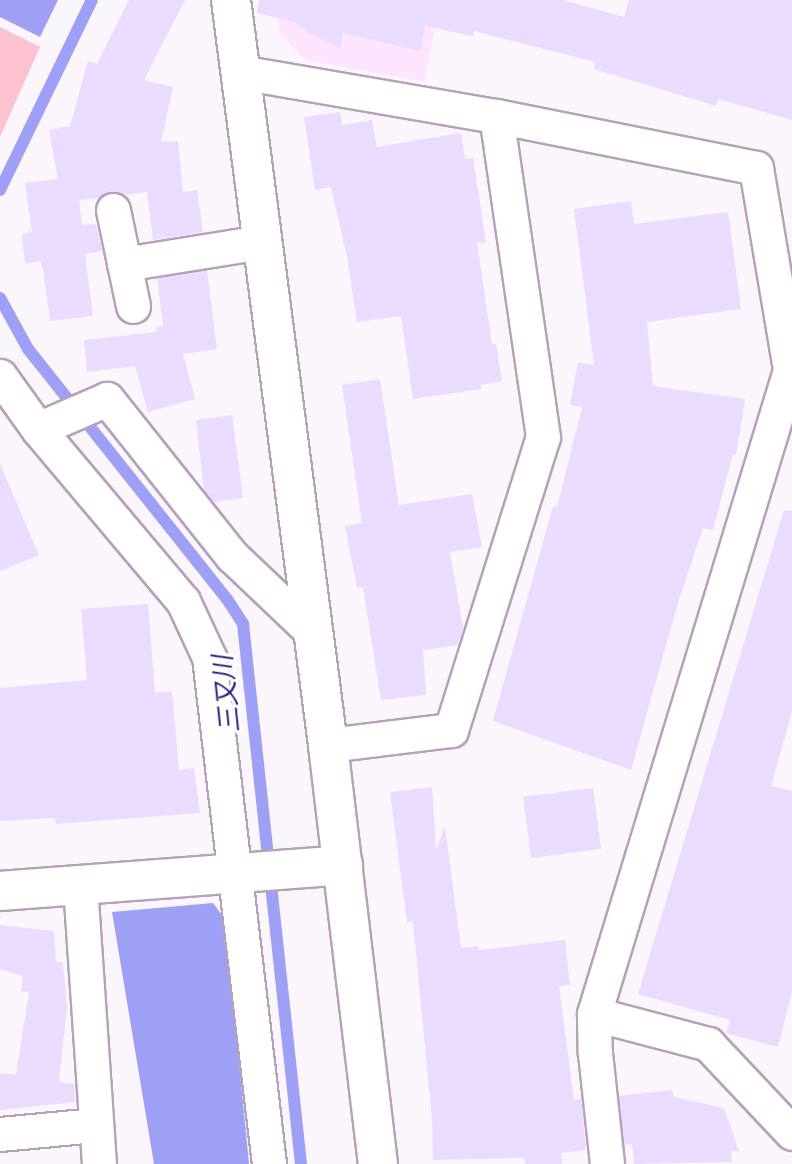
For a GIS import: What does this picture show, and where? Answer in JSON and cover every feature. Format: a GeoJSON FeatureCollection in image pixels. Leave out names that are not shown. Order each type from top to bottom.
{"type":"FeatureCollection","features":[{"type":"Feature","properties":{"kind":"street"},"geometry":{"type":"LineString","coordinates":[[231,0],[328,745],[378,1164]]}},
{"type":"Feature","properties":{"kind":"street"},"geometry":{"type":"LineString","coordinates":[[240,72],[496,116],[756,168],[779,221],[791,371],[594,1014],[595,1053],[607,1164]]}},
{"type":"Feature","properties":{"kind":"street"},"geometry":{"type":"LineString","coordinates":[[328,745],[451,730],[542,437],[496,116]]}},
{"type":"Feature","properties":{"kind":"street"},"geometry":{"type":"LineString","coordinates":[[113,210],[133,306]]}},
{"type":"Feature","properties":{"kind":"street"},"geometry":{"type":"LineString","coordinates":[[124,264],[262,242]]}},
{"type":"Feature","properties":{"kind":"street"},"geometry":{"type":"LineString","coordinates":[[0,376],[43,425],[183,601],[209,657],[245,873],[269,1164]]}},
{"type":"Feature","properties":{"kind":"street"},"geometry":{"type":"LineString","coordinates":[[43,425],[107,399],[232,556],[313,633]]}},
{"type":"Feature","properties":{"kind":"street"},"geometry":{"type":"LineString","coordinates":[[0,891],[343,865]]}},
{"type":"Feature","properties":{"kind":"street"},"geometry":{"type":"LineString","coordinates":[[80,885],[99,1164]]}},
{"type":"Feature","properties":{"kind":"street"},"geometry":{"type":"LineString","coordinates":[[594,1014],[708,1044],[791,1127]]}},
{"type":"Feature","properties":{"kind":"street"},"geometry":{"type":"LineString","coordinates":[[0,1133],[95,1125]]}},
{"type":"Feature","properties":{"kind":"shaded area"},"geometry":{"type":"Polygon","coordinates":[[[276,0],[440,0],[425,82],[305,60],[280,33],[276,0]]]}},
{"type":"Feature","properties":{"kind":"shaded area"},"geometry":{"type":"Polygon","coordinates":[[[0,27],[40,47],[0,137],[0,27]]]}},
{"type":"Feature","properties":{"kind":"water"},"geometry":{"type":"Polygon","coordinates":[[[0,0],[58,0],[40,37],[0,17],[0,0]]]}},
{"type":"Feature","properties":{"kind":"water"},"geometry":{"type":"Polygon","coordinates":[[[213,903],[225,919],[249,1164],[154,1164],[112,912],[213,903]]]}},
{"type":"Feature","properties":{"kind":"building"},"geometry":{"type":"Polygon","coordinates":[[[129,0],[185,0],[144,80],[173,87],[161,142],[178,141],[183,192],[197,190],[203,232],[153,240],[147,192],[124,195],[110,191],[99,198],[79,200],[82,225],[96,224],[102,251],[85,254],[93,316],[50,321],[40,261],[25,264],[22,234],[32,232],[25,183],[58,179],[49,130],[70,126],[88,61],[97,64],[129,0]]]}},
{"type":"Feature","properties":{"kind":"building"},"geometry":{"type":"Polygon","coordinates":[[[259,0],[563,0],[624,17],[629,0],[792,0],[792,120],[718,99],[716,106],[594,69],[595,62],[474,31],[473,36],[425,26],[421,51],[342,33],[341,49],[295,22],[257,13],[259,0]]]}},
{"type":"Feature","properties":{"kind":"building"},"geometry":{"type":"Polygon","coordinates":[[[340,112],[342,125],[372,120],[377,147],[461,133],[465,159],[473,158],[486,242],[477,243],[492,344],[496,344],[502,381],[481,385],[481,389],[413,399],[401,316],[357,322],[347,257],[331,187],[315,190],[304,117],[340,112]]]}},
{"type":"Feature","properties":{"kind":"building"},"geometry":{"type":"Polygon","coordinates":[[[631,201],[634,224],[728,212],[741,309],[647,322],[653,386],[745,399],[736,455],[733,454],[713,530],[703,528],[677,606],[631,770],[493,721],[553,506],[557,507],[582,407],[570,405],[578,362],[594,365],[574,209],[631,201]]]}},
{"type":"Feature","properties":{"kind":"building"},"geometry":{"type":"Polygon","coordinates":[[[207,270],[217,349],[183,354],[195,399],[148,412],[135,366],[87,372],[84,340],[157,332],[156,327],[163,326],[157,278],[207,270]]]}},
{"type":"Feature","properties":{"kind":"building"},"geometry":{"type":"Polygon","coordinates":[[[380,379],[399,505],[472,494],[482,547],[450,552],[463,627],[458,645],[423,650],[426,695],[381,700],[363,587],[357,588],[345,526],[362,523],[342,385],[380,379]]]}},
{"type":"Feature","properties":{"kind":"building"},"geometry":{"type":"Polygon","coordinates":[[[232,415],[243,498],[214,502],[204,490],[196,420],[232,415]]]}},
{"type":"Feature","properties":{"kind":"building"},"geometry":{"type":"Polygon","coordinates":[[[0,464],[39,555],[0,571],[0,464]]]}},
{"type":"Feature","properties":{"kind":"building"},"geometry":{"type":"Polygon","coordinates":[[[784,510],[792,511],[792,711],[771,786],[792,791],[792,991],[778,1047],[726,1033],[730,1020],[638,994],[784,510]]]}},
{"type":"Feature","properties":{"kind":"building"},"geometry":{"type":"Polygon","coordinates":[[[148,604],[155,693],[172,691],[179,770],[194,768],[200,813],[56,824],[55,818],[0,821],[0,688],[87,680],[81,609],[148,604]]]}},
{"type":"Feature","properties":{"kind":"building"},"geometry":{"type":"Polygon","coordinates":[[[432,787],[436,850],[445,826],[461,948],[478,946],[479,950],[565,940],[570,985],[559,986],[574,1100],[581,1099],[586,1150],[561,1153],[562,1164],[525,1164],[524,1158],[433,1160],[432,1119],[413,922],[407,922],[390,792],[432,787]]]}},
{"type":"Feature","properties":{"kind":"building"},"geometry":{"type":"Polygon","coordinates":[[[593,788],[601,849],[531,858],[523,797],[593,788]]]}},
{"type":"Feature","properties":{"kind":"building"},"geometry":{"type":"Polygon","coordinates":[[[0,925],[54,931],[56,962],[63,962],[67,1007],[59,1082],[74,1084],[75,1102],[0,1110],[0,1073],[16,1075],[29,992],[21,991],[23,976],[0,969],[0,925]]]}},
{"type":"Feature","properties":{"kind":"building"},"geometry":{"type":"Polygon","coordinates":[[[672,1090],[674,1097],[724,1108],[739,1151],[731,1151],[732,1162],[634,1164],[632,1144],[624,1145],[619,1096],[672,1090]]]}},
{"type":"Feature","properties":{"kind":"waterway","name":"三又川"},"geometry":{"type":"LineString","coordinates":[[0,190],[92,0]]}},
{"type":"Feature","properties":{"kind":"waterway","name":"三又川"},"geometry":{"type":"LineString","coordinates":[[0,298],[28,349],[227,599],[243,624],[301,1164]]}}]}
